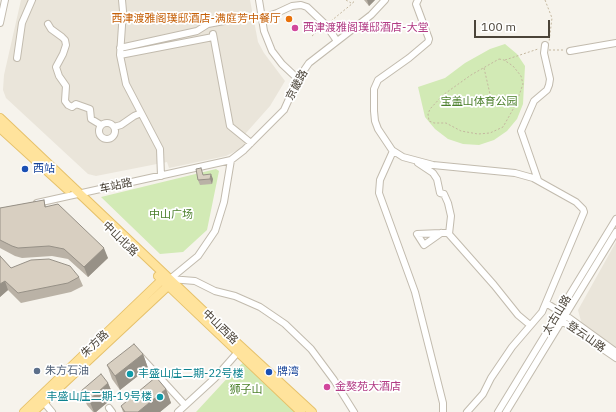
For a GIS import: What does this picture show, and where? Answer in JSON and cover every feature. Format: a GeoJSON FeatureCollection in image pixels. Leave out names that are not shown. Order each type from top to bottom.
{"type":"FeatureCollection","features":[{"type":"Feature","properties":{"kind":"main road","name":"中山北路"},"geometry":{"type":"LineString","coordinates":[[0,118],[77,194],[168,280],[238,352]]}},
{"type":"Feature","properties":{"kind":"main road","name":"中山北路"},"geometry":{"type":"LineString","coordinates":[[0,128],[130,241]]}},
{"type":"Feature","properties":{"kind":"main road","name":"中山西路"},"geometry":{"type":"LineString","coordinates":[[130,241],[168,280],[312,412]]}},
{"type":"Feature","properties":{"kind":"main road","name":"朱方路"},"geometry":{"type":"LineString","coordinates":[[24,412],[41,400],[168,280]]}},
{"type":"Feature","properties":{"kind":"main road","name":"中山西路"},"geometry":{"type":"LineString","coordinates":[[238,352],[301,412]]}},
{"type":"Feature","properties":{"kind":"main road","name":"朱方路"},"geometry":{"type":"LineString","coordinates":[[33,412],[41,400]]}},
{"type":"Feature","properties":{"kind":"street"},"geometry":{"type":"LineString","coordinates":[[0,23],[5,0]]}},
{"type":"Feature","properties":{"kind":"street"},"geometry":{"type":"LineString","coordinates":[[17,58],[22,23],[32,0]]}},
{"type":"Feature","properties":{"kind":"street"},"geometry":{"type":"LineString","coordinates":[[122,0],[123,11],[120,55],[126,84],[160,149],[161,176]]}},
{"type":"Feature","properties":{"kind":"street"},"geometry":{"type":"LineString","coordinates":[[259,0],[264,31],[272,51],[282,64],[298,79]]}},
{"type":"Feature","properties":{"kind":"street","name":"京畿路"},"geometry":{"type":"LineString","coordinates":[[231,160],[251,143],[284,110],[298,79],[309,63],[371,16],[385,0]]}},
{"type":"Feature","properties":{"kind":"street"},"geometry":{"type":"LineString","coordinates":[[418,0],[416,4],[429,38],[428,42],[375,83],[374,111],[377,125],[388,145],[393,151],[402,157],[457,168],[515,174],[538,180]]}},
{"type":"Feature","properties":{"kind":"street"},"geometry":{"type":"LineString","coordinates":[[261,18],[288,9],[303,2],[326,25],[337,41]]}},
{"type":"Feature","properties":{"kind":"street"},"geometry":{"type":"LineString","coordinates":[[120,48],[197,31],[208,24],[235,19]]}},
{"type":"Feature","properties":{"kind":"street"},"geometry":{"type":"LineString","coordinates":[[48,24],[51,29],[65,40],[66,45],[63,54],[56,67],[59,76],[66,86],[65,101],[72,108],[76,104],[90,109],[91,119],[101,125]]}},
{"type":"Feature","properties":{"kind":"street"},"geometry":{"type":"LineString","coordinates":[[120,55],[213,35],[230,126],[251,143]]}},
{"type":"Feature","properties":{"kind":"street"},"geometry":{"type":"LineString","coordinates":[[570,51],[616,43]]}},
{"type":"Feature","properties":{"kind":"street"},"geometry":{"type":"LineString","coordinates":[[467,412],[483,394],[491,378],[512,347],[538,317],[546,303],[584,212],[576,202],[542,184],[538,180],[521,131],[534,101],[547,90],[549,85],[550,79],[545,62],[545,47]]}},
{"type":"Feature","properties":{"kind":"street"},"geometry":{"type":"LineString","coordinates":[[114,127],[121,125],[141,113]]}},
{"type":"Feature","properties":{"kind":"street"},"geometry":{"type":"LineString","coordinates":[[107,122],[113,124],[114,127],[114,134],[111,138],[106,139],[101,137],[99,134],[99,128],[101,125],[107,122]]}},
{"type":"Feature","properties":{"kind":"street"},"geometry":{"type":"LineString","coordinates":[[393,151],[380,180],[379,193],[415,292],[443,402],[443,412]]}},
{"type":"Feature","properties":{"kind":"street","name":"车站路"},"geometry":{"type":"LineString","coordinates":[[30,204],[231,160]]}},
{"type":"Feature","properties":{"kind":"street","name":"朱方路"},"geometry":{"type":"LineString","coordinates":[[168,280],[198,256],[215,231],[224,202],[231,160]]}},
{"type":"Feature","properties":{"kind":"street"},"geometry":{"type":"LineString","coordinates":[[415,160],[433,172],[437,179],[440,193],[444,194],[448,203],[450,216],[449,234]]}},
{"type":"Feature","properties":{"kind":"street","name":"太古山路"},"geometry":{"type":"LineString","coordinates":[[506,412],[616,219]]}},
{"type":"Feature","properties":{"kind":"street","name":"太古山路"},"geometry":{"type":"LineString","coordinates":[[562,313],[616,232]]}},
{"type":"Feature","properties":{"kind":"street"},"geometry":{"type":"LineString","coordinates":[[441,233],[449,234],[518,315],[530,325]]}},
{"type":"Feature","properties":{"kind":"street"},"geometry":{"type":"LineString","coordinates":[[168,280],[195,281],[215,291],[235,296],[260,307],[284,324],[311,349],[334,380],[354,412]]}},
{"type":"Feature","properties":{"kind":"street","name":"登云山路"},"geometry":{"type":"LineString","coordinates":[[546,303],[616,352]]}},
{"type":"Feature","properties":{"kind":"street","name":"登云山路"},"geometry":{"type":"LineString","coordinates":[[559,319],[616,358]]}},
{"type":"Feature","properties":{"kind":"street","name":"太古山路"},"geometry":{"type":"LineString","coordinates":[[498,412],[559,319]]}},
{"type":"Feature","properties":{"kind":"street"},"geometry":{"type":"LineString","coordinates":[[135,350],[185,405]]}},
{"type":"Feature","properties":{"kind":"street"},"geometry":{"type":"LineString","coordinates":[[178,412],[215,378],[238,352]]}},
{"type":"Feature","properties":{"kind":"street"},"geometry":{"type":"LineString","coordinates":[[41,400],[52,412]]}},
{"type":"Feature","properties":{"kind":"path"},"geometry":{"type":"LineString","coordinates":[[346,0],[352,4]]}},
{"type":"Feature","properties":{"kind":"path"},"geometry":{"type":"LineString","coordinates":[[312,36],[352,4],[354,0]]}},
{"type":"Feature","properties":{"kind":"path"},"geometry":{"type":"LineString","coordinates":[[545,0],[552,18],[549,42],[545,47]]}},
{"type":"Feature","properties":{"kind":"path"},"geometry":{"type":"LineString","coordinates":[[504,60],[517,71],[523,80],[523,84],[516,104],[503,127],[490,133],[478,134],[461,131],[446,123],[434,124],[429,121],[428,114],[430,109],[443,95],[471,75],[500,59],[504,60],[545,47],[570,51]]}},
{"type":"Feature","properties":{"kind":"path"},"geometry":{"type":"LineString","coordinates":[[484,68],[490,94]]}},
{"type":"Feature","properties":{"kind":"shaded area"},"geometry":{"type":"Polygon","coordinates":[[[21,0],[250,0],[258,42],[264,53],[285,81],[270,106],[246,133],[246,143],[240,149],[226,156],[169,168],[167,162],[96,176],[88,174],[6,98],[3,90],[4,75],[21,0]]]}},
{"type":"Feature","properties":{"kind":"shaded area"},"geometry":{"type":"Polygon","coordinates":[[[616,242],[616,348],[582,325],[578,310],[616,242]]]}},
{"type":"Feature","properties":{"kind":"green space","name":"宝盖山体育公园"},"geometry":{"type":"Polygon","coordinates":[[[505,44],[517,54],[525,66],[523,104],[517,119],[507,131],[494,140],[479,145],[463,144],[448,139],[435,129],[425,117],[418,87],[445,78],[465,63],[490,49],[505,44]]]}},
{"type":"Feature","properties":{"kind":"green space","name":"中山广场"},"geometry":{"type":"Polygon","coordinates":[[[216,169],[219,171],[207,230],[183,252],[160,254],[101,197],[216,169]]]}},
{"type":"Feature","properties":{"kind":"green space","name":"狮子山"},"geometry":{"type":"Polygon","coordinates":[[[246,360],[296,412],[196,412],[233,372],[246,360]]]}},
{"type":"Feature","properties":{"kind":"building"},"geometry":{"type":"Polygon","coordinates":[[[201,168],[203,175],[211,174],[210,179],[198,180],[196,169],[201,168]]]}},
{"type":"Feature","properties":{"kind":"building"},"geometry":{"type":"Polygon","coordinates":[[[44,200],[45,207],[58,204],[104,248],[84,267],[64,249],[49,246],[18,248],[0,240],[0,208],[44,200]]]}},
{"type":"Feature","properties":{"kind":"building"},"geometry":{"type":"Polygon","coordinates":[[[0,256],[11,268],[31,260],[49,259],[70,266],[79,277],[68,283],[18,293],[5,281],[0,284],[0,256]]]}},
{"type":"Feature","properties":{"kind":"building"},"geometry":{"type":"Polygon","coordinates":[[[134,344],[143,354],[115,376],[107,365],[134,344]]]}},
{"type":"Feature","properties":{"kind":"building"},"geometry":{"type":"Polygon","coordinates":[[[101,374],[108,383],[89,400],[81,391],[101,374]]]}},
{"type":"Feature","properties":{"kind":"building"},"geometry":{"type":"Polygon","coordinates":[[[156,377],[166,389],[138,412],[125,412],[121,406],[156,377]]]}},
{"type":"Feature","properties":{"kind":"place","name":"西津渡雅阁璞邸酒店-满庭芳中餐厅"},"geometry":{"type":"Point","coordinates":[289,19]}},
{"type":"Feature","properties":{"kind":"place","name":"西津渡雅阁璞邸酒店-大堂"},"geometry":{"type":"Point","coordinates":[295,28]}},
{"type":"Feature","properties":{"kind":"place","name":"西站"},"geometry":{"type":"Point","coordinates":[25,169]}},
{"type":"Feature","properties":{"kind":"place","name":"朱方石油"},"geometry":{"type":"Point","coordinates":[37,371]}},
{"type":"Feature","properties":{"kind":"place","name":"牌湾"},"geometry":{"type":"Point","coordinates":[269,372]}},
{"type":"Feature","properties":{"kind":"place","name":"丰盛山庄二期-22号楼"},"geometry":{"type":"Point","coordinates":[130,374]}},
{"type":"Feature","properties":{"kind":"place","name":"金獒苑大酒店"},"geometry":{"type":"Point","coordinates":[327,387]}},
{"type":"Feature","properties":{"kind":"place","name":"丰盛山庄二期-19号楼"},"geometry":{"type":"Point","coordinates":[160,397]}}]}
